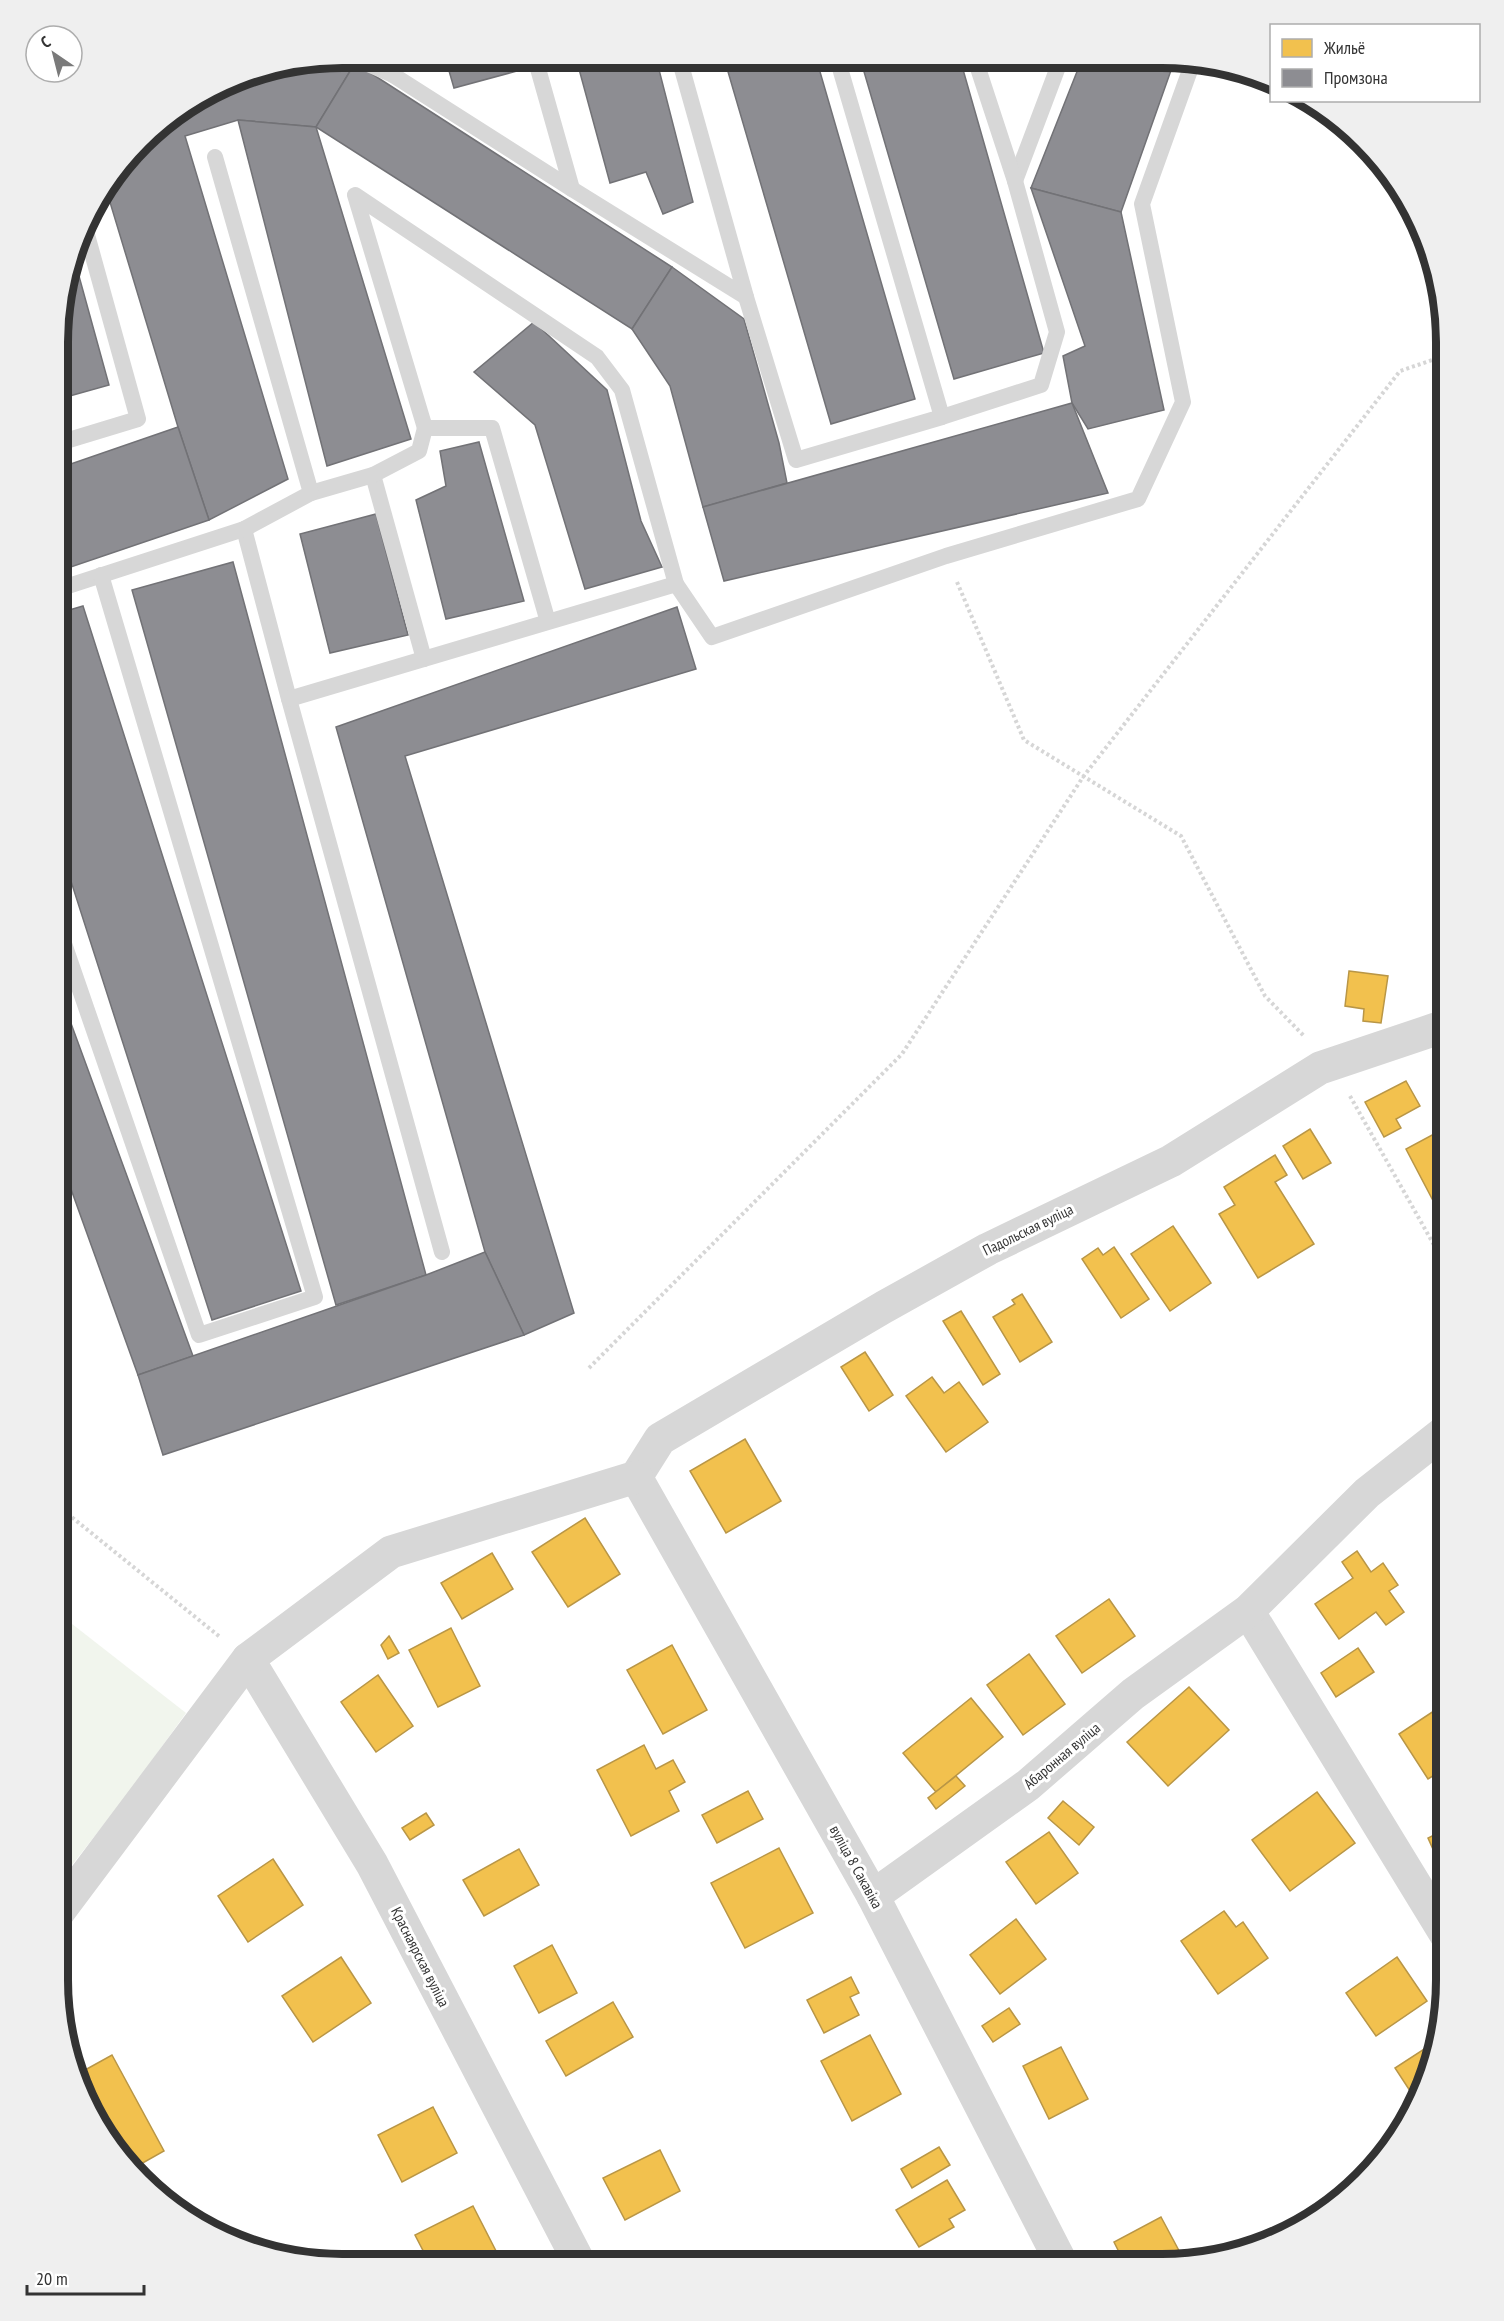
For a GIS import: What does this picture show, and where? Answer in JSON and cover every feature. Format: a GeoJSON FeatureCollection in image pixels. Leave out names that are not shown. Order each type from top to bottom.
{"type":"FeatureCollection","features":[{"type":"Feature","properties":{"kind":"street","name":"Падольская вуліца"},"geometry":{"type":"LineString","coordinates":[[636,1477],[660,1439],[884,1306],[988,1249],[1172,1161],[1320,1068],[1436,1029]]}},
{"type":"Feature","properties":{"kind":"street","name":"Абаронная вуліца"},"geometry":{"type":"LineString","coordinates":[[873,1896],[1028,1785],[1133,1695],[1248,1611],[1367,1493],[1436,1439]]}},
{"type":"Feature","properties":{"kind":"street"},"geometry":{"type":"LineString","coordinates":[[68,1899],[248,1659],[391,1552],[636,1477]]}},
{"type":"Feature","properties":{"kind":"street","name":"вуліца 8 Сакавіка"},"geometry":{"type":"LineString","coordinates":[[636,1477],[873,1896],[1057,2254]]}},
{"type":"Feature","properties":{"kind":"street"},"geometry":{"type":"LineString","coordinates":[[1248,1611],[1436,1919]]}},
{"type":"Feature","properties":{"kind":"street","name":"Краснаярская вуліца"},"geometry":{"type":"LineString","coordinates":[[248,1659],[372,1864],[575,2254]]}},
{"type":"Feature","properties":{"kind":"lane"},"geometry":{"type":"LineString","coordinates":[[377,68],[393,75],[746,297]]}},
{"type":"Feature","properties":{"kind":"lane"},"geometry":{"type":"LineString","coordinates":[[391,68],[393,75]]}},
{"type":"Feature","properties":{"kind":"lane"},"geometry":{"type":"LineString","coordinates":[[538,68],[572,189]]}},
{"type":"Feature","properties":{"kind":"lane"},"geometry":{"type":"LineString","coordinates":[[683,68],[746,297],[796,460],[1041,385],[1057,332],[1015,181],[978,68]]}},
{"type":"Feature","properties":{"kind":"lane"},"geometry":{"type":"LineString","coordinates":[[840,68],[942,417]]}},
{"type":"Feature","properties":{"kind":"lane"},"geometry":{"type":"LineString","coordinates":[[1015,181],[1059,68]]}},
{"type":"Feature","properties":{"kind":"lane"},"geometry":{"type":"LineString","coordinates":[[68,586],[244,529],[311,493],[373,475],[419,451],[425,428],[355,195],[597,357],[622,390],[676,584],[712,637],[946,556],[1138,499],[1183,402],[1142,204],[1190,69]]}},
{"type":"Feature","properties":{"kind":"lane"},"geometry":{"type":"LineString","coordinates":[[215,157],[311,493]]}},
{"type":"Feature","properties":{"kind":"lane"},"geometry":{"type":"LineString","coordinates":[[68,440],[138,418],[88,238]]}},
{"type":"Feature","properties":{"kind":"lane"},"geometry":{"type":"LineString","coordinates":[[425,428],[492,428],[548,622]]}},
{"type":"Feature","properties":{"kind":"lane"},"geometry":{"type":"LineString","coordinates":[[373,475],[424,659]]}},
{"type":"Feature","properties":{"kind":"lane"},"geometry":{"type":"LineString","coordinates":[[244,529],[442,1252]]}},
{"type":"Feature","properties":{"kind":"lane"},"geometry":{"type":"LineString","coordinates":[[68,958],[199,1335],[315,1297],[101,575]]}},
{"type":"Feature","properties":{"kind":"lane"},"geometry":{"type":"LineString","coordinates":[[289,699],[676,584]]}},
{"type":"Feature","properties":{"kind":"path"},"geometry":{"type":"LineString","coordinates":[[589,1368],[902,1054],[1083,777],[1400,371],[1436,358]]}},
{"type":"Feature","properties":{"kind":"path"},"geometry":{"type":"LineString","coordinates":[[946,556],[1024,740],[1181,836],[1265,996],[1332,1064],[1436,1248]]}},
{"type":"Feature","properties":{"kind":"path"},"geometry":{"type":"LineString","coordinates":[[68,1514],[248,1659]]}},
{"type":"Feature","properties":{"kind":"shaded area"},"geometry":{"type":"Polygon","coordinates":[[[68,1621],[186,1713],[127,1795],[68,1870],[68,1621]]]}},
{"type":"Feature","properties":{"kind":"building: Жильё"},"geometry":{"type":"Polygon","coordinates":[[[1349,971],[1388,976],[1381,1023],[1363,1021],[1364,1009],[1345,1006],[1349,971]]]}},
{"type":"Feature","properties":{"kind":"building: Жильё"},"geometry":{"type":"Polygon","coordinates":[[[1406,1081],[1420,1106],[1396,1119],[1401,1128],[1384,1137],[1365,1102],[1406,1081]]]}},
{"type":"Feature","properties":{"kind":"building: Жильё"},"geometry":{"type":"Polygon","coordinates":[[[1310,1129],[1331,1163],[1303,1179],[1283,1146],[1310,1129]]]}},
{"type":"Feature","properties":{"kind":"building: Жильё"},"geometry":{"type":"Polygon","coordinates":[[[1436,1133],[1436,1206],[1406,1149],[1436,1133]]]}},
{"type":"Feature","properties":{"kind":"building: Жильё"},"geometry":{"type":"Polygon","coordinates":[[[1275,1155],[1287,1175],[1275,1182],[1314,1244],[1258,1278],[1219,1214],[1235,1205],[1224,1187],[1275,1155]]]}},
{"type":"Feature","properties":{"kind":"building: Жильё"},"geometry":{"type":"Polygon","coordinates":[[[1173,1226],[1211,1283],[1170,1311],[1131,1254],[1173,1226]]]}},
{"type":"Feature","properties":{"kind":"building: Жильё"},"geometry":{"type":"Polygon","coordinates":[[[1114,1247],[1149,1299],[1121,1318],[1082,1259],[1098,1248],[1103,1255],[1114,1247]]]}},
{"type":"Feature","properties":{"kind":"building: Жильё"},"geometry":{"type":"Polygon","coordinates":[[[1022,1294],[1052,1342],[1020,1362],[993,1317],[1015,1304],[1012,1300],[1022,1294]]]}},
{"type":"Feature","properties":{"kind":"building: Жильё"},"geometry":{"type":"Polygon","coordinates":[[[961,1311],[1000,1374],[983,1385],[943,1321],[961,1311]]]}},
{"type":"Feature","properties":{"kind":"building: Жильё"},"geometry":{"type":"Polygon","coordinates":[[[865,1352],[893,1395],[869,1411],[841,1367],[865,1352]]]}},
{"type":"Feature","properties":{"kind":"building: Жильё"},"geometry":{"type":"Polygon","coordinates":[[[932,1377],[944,1393],[959,1382],[988,1422],[946,1452],[906,1396],[932,1377]]]}},
{"type":"Feature","properties":{"kind":"building: Жильё"},"geometry":{"type":"Polygon","coordinates":[[[745,1439],[781,1501],[726,1533],[690,1471],[745,1439]]]}},
{"type":"Feature","properties":{"kind":"building: Жильё"},"geometry":{"type":"Polygon","coordinates":[[[585,1518],[620,1574],[568,1607],[532,1552],[585,1518]]]}},
{"type":"Feature","properties":{"kind":"building: Жильё"},"geometry":{"type":"Polygon","coordinates":[[[1357,1551],[1371,1572],[1383,1563],[1398,1585],[1389,1591],[1404,1612],[1386,1625],[1376,1612],[1339,1639],[1315,1604],[1353,1578],[1342,1562],[1357,1551]]]}},
{"type":"Feature","properties":{"kind":"building: Жильё"},"geometry":{"type":"Polygon","coordinates":[[[492,1553],[513,1589],[462,1619],[441,1583],[492,1553]]]}},
{"type":"Feature","properties":{"kind":"building: Жильё"},"geometry":{"type":"Polygon","coordinates":[[[1109,1599],[1135,1636],[1082,1673],[1056,1636],[1109,1599]]]}},
{"type":"Feature","properties":{"kind":"building: Жильё"},"geometry":{"type":"Polygon","coordinates":[[[451,1628],[480,1686],[438,1707],[409,1650],[451,1628]]]}},
{"type":"Feature","properties":{"kind":"building: Жильё"},"geometry":{"type":"Polygon","coordinates":[[[389,1636],[399,1653],[388,1659],[381,1645],[389,1636]]]}},
{"type":"Feature","properties":{"kind":"building: Жильё"},"geometry":{"type":"Polygon","coordinates":[[[672,1645],[707,1710],[663,1734],[627,1670],[672,1645]]]}},
{"type":"Feature","properties":{"kind":"building: Жильё"},"geometry":{"type":"Polygon","coordinates":[[[1358,1648],[1374,1672],[1336,1697],[1321,1673],[1358,1648]]]}},
{"type":"Feature","properties":{"kind":"building: Жильё"},"geometry":{"type":"Polygon","coordinates":[[[1029,1654],[1065,1704],[1023,1735],[987,1685],[1029,1654]]]}},
{"type":"Feature","properties":{"kind":"building: Жильё"},"geometry":{"type":"Polygon","coordinates":[[[378,1675],[413,1726],[376,1752],[341,1702],[378,1675]]]}},
{"type":"Feature","properties":{"kind":"building: Жильё"},"geometry":{"type":"Polygon","coordinates":[[[1189,1687],[1229,1730],[1168,1786],[1127,1742],[1189,1687]]]}},
{"type":"Feature","properties":{"kind":"building: Жильё"},"geometry":{"type":"Polygon","coordinates":[[[971,1698],[1003,1737],[936,1792],[903,1753],[971,1698]]]}},
{"type":"Feature","properties":{"kind":"building: Жильё"},"geometry":{"type":"Polygon","coordinates":[[[1436,1710],[1436,1774],[1428,1779],[1399,1734],[1436,1710]]]}},
{"type":"Feature","properties":{"kind":"building: Жильё"},"geometry":{"type":"Polygon","coordinates":[[[644,1745],[656,1769],[673,1760],[685,1782],[669,1791],[679,1811],[631,1836],[597,1770],[644,1745]]]}},
{"type":"Feature","properties":{"kind":"building: Жильё"},"geometry":{"type":"Polygon","coordinates":[[[956,1776],[965,1786],[936,1809],[928,1798],[956,1776]]]}},
{"type":"Feature","properties":{"kind":"building: Жильё"},"geometry":{"type":"Polygon","coordinates":[[[748,1791],[763,1819],[717,1843],[702,1815],[748,1791]]]}},
{"type":"Feature","properties":{"kind":"building: Жильё"},"geometry":{"type":"Polygon","coordinates":[[[1317,1792],[1355,1843],[1290,1891],[1252,1840],[1317,1792]]]}},
{"type":"Feature","properties":{"kind":"building: Жильё"},"geometry":{"type":"Polygon","coordinates":[[[1063,1801],[1094,1827],[1079,1845],[1048,1818],[1063,1801]]]}},
{"type":"Feature","properties":{"kind":"building: Жильё"},"geometry":{"type":"Polygon","coordinates":[[[426,1813],[434,1825],[410,1840],[402,1828],[426,1813]]]}},
{"type":"Feature","properties":{"kind":"building: Жильё"},"geometry":{"type":"Polygon","coordinates":[[[1049,1832],[1078,1873],[1036,1904],[1006,1862],[1049,1832]]]}},
{"type":"Feature","properties":{"kind":"building: Жильё"},"geometry":{"type":"Polygon","coordinates":[[[1436,1834],[1436,1856],[1428,1838],[1436,1834]]]}},
{"type":"Feature","properties":{"kind":"building: Жильё"},"geometry":{"type":"Polygon","coordinates":[[[779,1848],[813,1913],[745,1948],[711,1883],[779,1848]]]}},
{"type":"Feature","properties":{"kind":"building: Жильё"},"geometry":{"type":"Polygon","coordinates":[[[519,1849],[539,1885],[484,1916],[463,1880],[519,1849]]]}},
{"type":"Feature","properties":{"kind":"building: Жильё"},"geometry":{"type":"Polygon","coordinates":[[[273,1859],[303,1905],[248,1942],[218,1896],[273,1859]]]}},
{"type":"Feature","properties":{"kind":"building: Жильё"},"geometry":{"type":"Polygon","coordinates":[[[1224,1911],[1236,1927],[1243,1922],[1268,1958],[1218,1994],[1181,1941],[1224,1911]]]}},
{"type":"Feature","properties":{"kind":"building: Жильё"},"geometry":{"type":"Polygon","coordinates":[[[1016,1919],[1046,1959],[1000,1994],[970,1955],[1016,1919]]]}},
{"type":"Feature","properties":{"kind":"building: Жильё"},"geometry":{"type":"Polygon","coordinates":[[[552,1945],[577,1993],[539,2013],[514,1966],[552,1945]]]}},
{"type":"Feature","properties":{"kind":"building: Жильё"},"geometry":{"type":"Polygon","coordinates":[[[341,1957],[371,2003],[313,2042],[282,1996],[341,1957]]]}},
{"type":"Feature","properties":{"kind":"building: Жильё"},"geometry":{"type":"Polygon","coordinates":[[[1397,1957],[1427,2001],[1376,2036],[1346,1993],[1397,1957]]]}},
{"type":"Feature","properties":{"kind":"building: Жильё"},"geometry":{"type":"Polygon","coordinates":[[[851,1977],[859,1993],[850,1997],[859,2015],[824,2033],[807,2000],[851,1977]]]}},
{"type":"Feature","properties":{"kind":"building: Жильё"},"geometry":{"type":"Polygon","coordinates":[[[613,2002],[633,2037],[566,2076],[546,2041],[613,2002]]]}},
{"type":"Feature","properties":{"kind":"building: Жильё"},"geometry":{"type":"Polygon","coordinates":[[[1009,2008],[1020,2024],[993,2042],[982,2026],[1009,2008]]]}},
{"type":"Feature","properties":{"kind":"building: Жильё"},"geometry":{"type":"Polygon","coordinates":[[[870,2035],[901,2094],[852,2121],[821,2061],[870,2035]]]}},
{"type":"Feature","properties":{"kind":"building: Жильё"},"geometry":{"type":"Polygon","coordinates":[[[1061,2047],[1088,2099],[1049,2119],[1023,2066],[1061,2047]]]}},
{"type":"Feature","properties":{"kind":"building: Жильё"},"geometry":{"type":"Polygon","coordinates":[[[1428,2047],[1412,2093],[1395,2068],[1428,2047]]]}},
{"type":"Feature","properties":{"kind":"building: Жильё"},"geometry":{"type":"Polygon","coordinates":[[[112,2055],[164,2151],[140,2165],[104,2117],[83,2071],[112,2055]]]}},
{"type":"Feature","properties":{"kind":"building: Жильё"},"geometry":{"type":"Polygon","coordinates":[[[433,2107],[457,2153],[402,2182],[378,2135],[433,2107]]]}},
{"type":"Feature","properties":{"kind":"building: Жильё"},"geometry":{"type":"Polygon","coordinates":[[[939,2147],[950,2165],[912,2188],[901,2169],[939,2147]]]}},
{"type":"Feature","properties":{"kind":"building: Жильё"},"geometry":{"type":"Polygon","coordinates":[[[660,2150],[680,2191],[625,2220],[603,2178],[660,2150]]]}},
{"type":"Feature","properties":{"kind":"building: Жильё"},"geometry":{"type":"Polygon","coordinates":[[[947,2180],[965,2210],[949,2219],[954,2227],[919,2247],[896,2210],[947,2180]]]}},
{"type":"Feature","properties":{"kind":"building: Жильё"},"geometry":{"type":"Polygon","coordinates":[[[473,2206],[497,2253],[425,2254],[415,2235],[473,2206]]]}},
{"type":"Feature","properties":{"kind":"building: Жильё"},"geometry":{"type":"Polygon","coordinates":[[[1161,2217],[1180,2253],[1120,2254],[1114,2242],[1161,2217]]]}},
{"type":"Feature","properties":{"kind":"building: Промзона"},"geometry":{"type":"Polygon","coordinates":[[[323,68],[352,68],[316,127],[238,120],[185,136],[288,479],[209,520],[178,427],[108,197],[135,161],[161,135],[204,104],[237,88],[270,77],[323,68]]]}},
{"type":"Feature","properties":{"kind":"building: Промзона"},"geometry":{"type":"Polygon","coordinates":[[[352,68],[363,68],[672,267],[632,329],[316,127],[352,68]]]}},
{"type":"Feature","properties":{"kind":"building: Промзона"},"geometry":{"type":"Polygon","coordinates":[[[448,68],[516,68],[517,71],[454,88],[448,68]]]}},
{"type":"Feature","properties":{"kind":"building: Промзона"},"geometry":{"type":"Polygon","coordinates":[[[579,68],[659,68],[693,202],[663,214],[646,172],[610,183],[579,68]]]}},
{"type":"Feature","properties":{"kind":"building: Промзона"},"geometry":{"type":"Polygon","coordinates":[[[727,68],[819,68],[915,399],[831,424],[727,68]]]}},
{"type":"Feature","properties":{"kind":"building: Промзона"},"geometry":{"type":"Polygon","coordinates":[[[863,68],[963,68],[1044,353],[954,379],[863,68]]]}},
{"type":"Feature","properties":{"kind":"building: Промзона"},"geometry":{"type":"Polygon","coordinates":[[[1078,68],[1172,68],[1121,212],[1031,188],[1078,68]]]}},
{"type":"Feature","properties":{"kind":"building: Промзона"},"geometry":{"type":"Polygon","coordinates":[[[238,120],[316,127],[411,439],[327,466],[238,120]]]}},
{"type":"Feature","properties":{"kind":"building: Промзона"},"geometry":{"type":"Polygon","coordinates":[[[1031,188],[1121,212],[1164,410],[1088,429],[1072,403],[1063,356],[1085,346],[1031,188]]]}},
{"type":"Feature","properties":{"kind":"building: Промзона"},"geometry":{"type":"Polygon","coordinates":[[[672,267],[744,319],[779,443],[787,483],[703,507],[670,386],[632,329],[672,267]]]}},
{"type":"Feature","properties":{"kind":"building: Промзона"},"geometry":{"type":"Polygon","coordinates":[[[77,269],[109,385],[68,396],[68,323],[77,269]]]}},
{"type":"Feature","properties":{"kind":"building: Промзона"},"geometry":{"type":"Polygon","coordinates":[[[534,322],[607,390],[641,521],[662,567],[585,589],[535,425],[474,372],[534,322]]]}},
{"type":"Feature","properties":{"kind":"building: Промзона"},"geometry":{"type":"Polygon","coordinates":[[[1072,403],[1108,493],[724,581],[703,507],[1072,403]]]}},
{"type":"Feature","properties":{"kind":"building: Промзона"},"geometry":{"type":"Polygon","coordinates":[[[178,427],[209,520],[68,568],[68,465],[178,427]]]}},
{"type":"Feature","properties":{"kind":"building: Промзона"},"geometry":{"type":"Polygon","coordinates":[[[479,442],[524,601],[446,619],[416,500],[446,486],[440,451],[479,442]]]}},
{"type":"Feature","properties":{"kind":"building: Промзона"},"geometry":{"type":"Polygon","coordinates":[[[376,514],[408,635],[330,653],[300,534],[376,514]]]}},
{"type":"Feature","properties":{"kind":"building: Промзона"},"geometry":{"type":"Polygon","coordinates":[[[233,562],[426,1275],[336,1305],[132,590],[233,562]]]}},
{"type":"Feature","properties":{"kind":"building: Промзона"},"geometry":{"type":"Polygon","coordinates":[[[83,606],[301,1291],[212,1320],[68,872],[68,610],[83,606]]]}},
{"type":"Feature","properties":{"kind":"building: Промзона"},"geometry":{"type":"Polygon","coordinates":[[[677,607],[696,669],[405,756],[574,1313],[524,1335],[485,1252],[336,727],[677,607]]]}},
{"type":"Feature","properties":{"kind":"building: Промзона"},"geometry":{"type":"Polygon","coordinates":[[[68,1015],[193,1356],[138,1375],[68,1181],[68,1015]]]}},
{"type":"Feature","properties":{"kind":"building: Промзона"},"geometry":{"type":"Polygon","coordinates":[[[485,1252],[524,1335],[163,1455],[138,1375],[426,1275],[485,1252]]]}}]}
